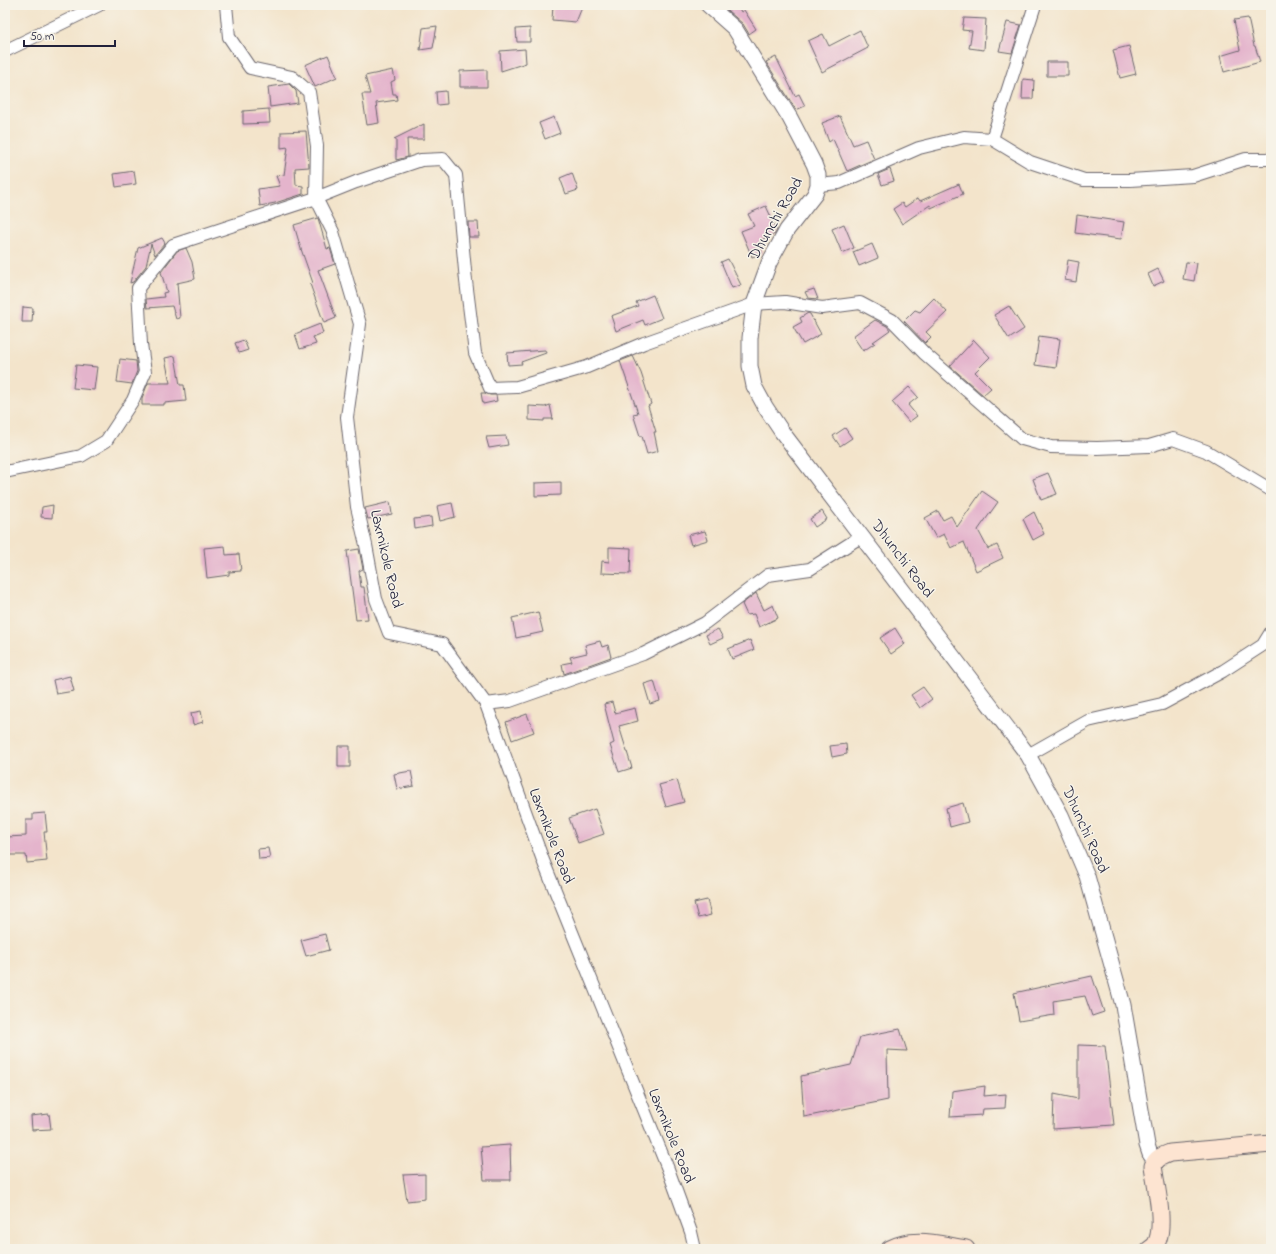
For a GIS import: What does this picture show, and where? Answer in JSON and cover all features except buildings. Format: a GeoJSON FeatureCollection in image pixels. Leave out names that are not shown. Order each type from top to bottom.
{"type":"FeatureCollection","features":[{"type":"Feature","properties":{"kind":"main road"},"geometry":{"type":"LineString","coordinates":[[1150,1249],[1158,1241],[1160,1230],[1160,1213],[1153,1166],[1155,1161],[1170,1153],[1271,1144]]}},
{"type":"Feature","properties":{"kind":"main road"},"geometry":{"type":"LineString","coordinates":[[890,1249],[900,1244],[911,1242],[929,1243],[966,1249]]}},
{"type":"Feature","properties":{"kind":"street"},"geometry":{"type":"LineString","coordinates":[[5,51],[99,5]]}},
{"type":"Feature","properties":{"kind":"street","name":"Laxmikole Road"},"geometry":{"type":"LineString","coordinates":[[226,5],[229,37],[250,68],[292,77],[309,92],[317,146],[316,198],[333,232],[360,324],[347,417],[357,507],[376,599],[389,634],[442,644],[486,704],[544,863],[668,1169],[691,1232],[695,1249]]}},
{"type":"Feature","properties":{"kind":"street","name":"Dhunchi Road"},"geometry":{"type":"LineString","coordinates":[[708,5],[735,29],[790,118],[814,164],[818,175],[818,185],[815,194],[787,230],[769,263],[754,304],[750,338],[750,366],[754,386],[782,432],[1028,755],[1061,815],[1087,876],[1123,1005],[1147,1145],[1150,1154],[1155,1161]]}},
{"type":"Feature","properties":{"kind":"street"},"geometry":{"type":"LineString","coordinates":[[992,139],[1035,5]]}},
{"type":"Feature","properties":{"kind":"street"},"geometry":{"type":"LineString","coordinates":[[818,185],[839,183],[919,148],[964,137],[992,139],[1030,162],[1084,180],[1130,180],[1193,176],[1246,159],[1271,159]]}},
{"type":"Feature","properties":{"kind":"street"},"geometry":{"type":"LineString","coordinates":[[5,472],[81,456],[106,441],[133,400],[145,372],[141,344],[138,288],[173,245],[316,198],[356,182],[421,160],[443,159],[456,175],[466,281],[476,353],[490,388],[517,387],[587,367],[644,343],[754,304],[785,302],[822,308],[860,303],[892,320],[925,354],[1022,439],[1051,447],[1097,448],[1149,446],[1174,439],[1206,452],[1271,490]]}},
{"type":"Feature","properties":{"kind":"street"},"geometry":{"type":"LineString","coordinates":[[486,704],[510,701],[643,654],[704,623],[768,576],[810,569],[862,536]]}},
{"type":"Feature","properties":{"kind":"street"},"geometry":{"type":"LineString","coordinates":[[1028,755],[1088,721],[1162,704],[1223,671],[1263,645],[1271,632]]}}]}
